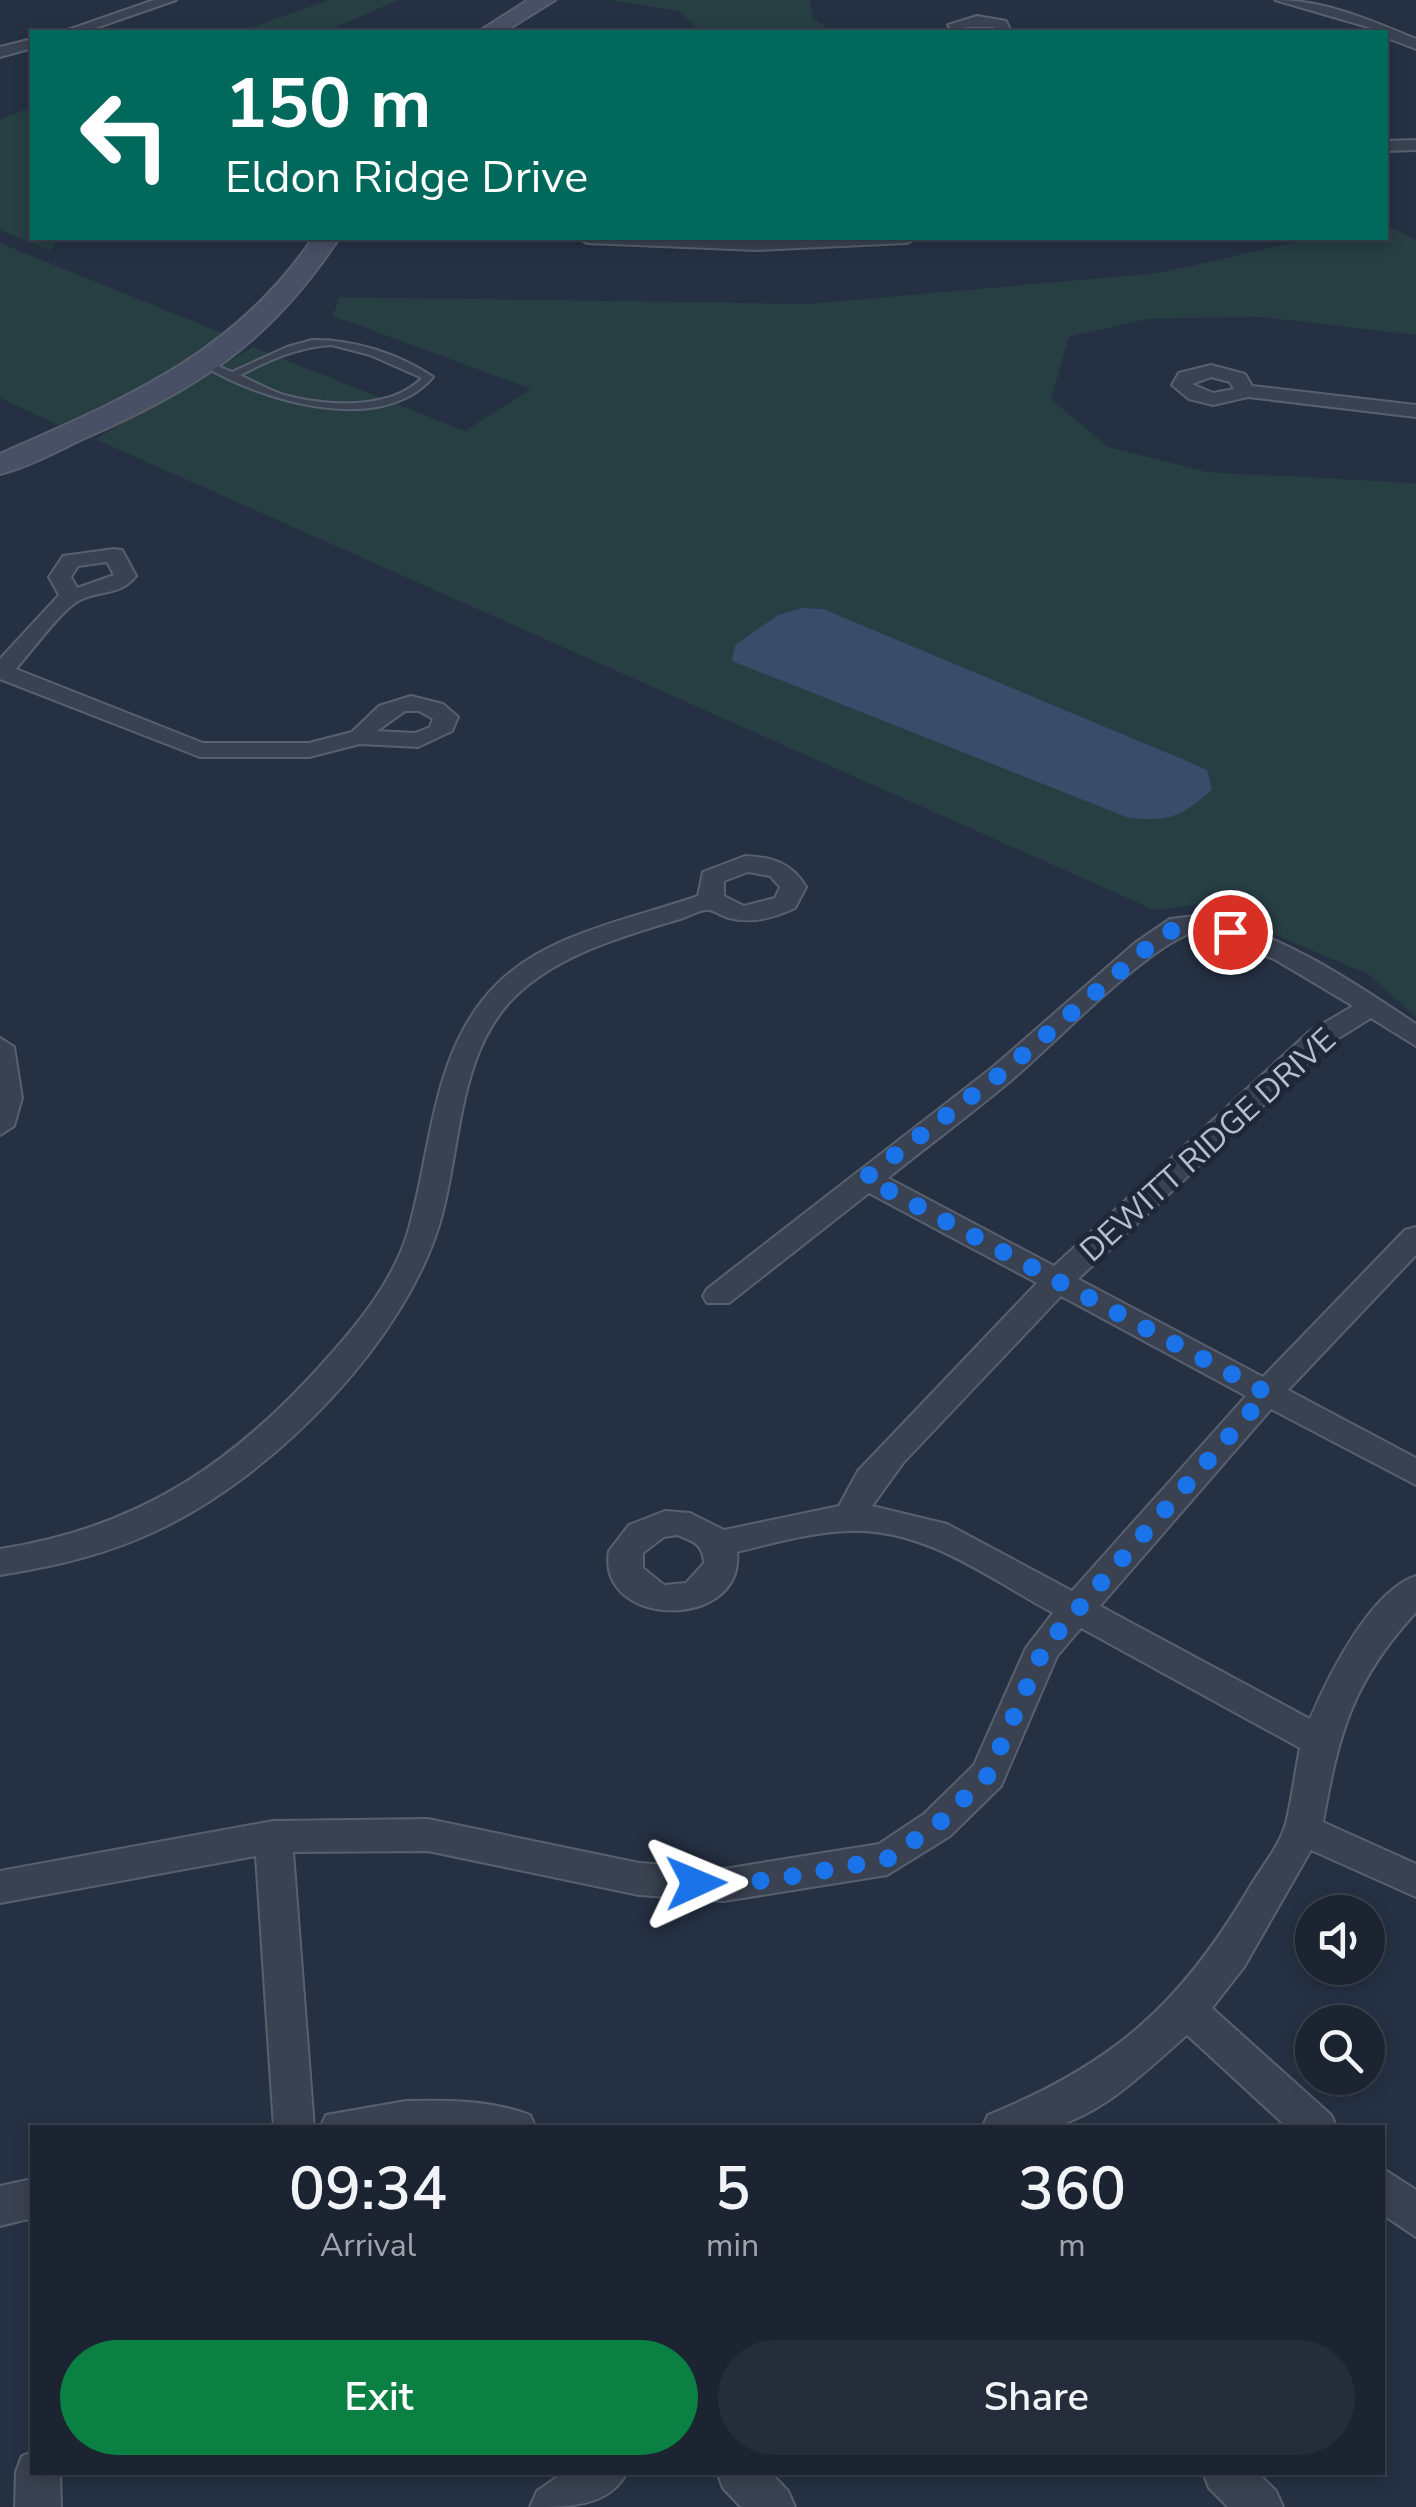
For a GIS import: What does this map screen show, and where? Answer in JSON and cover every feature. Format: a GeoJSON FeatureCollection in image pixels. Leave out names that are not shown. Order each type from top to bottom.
{"type":"FeatureCollection","features":[{"type":"Feature","properties":{"kind":"main road"},"geometry":{"type":"LineString","coordinates":[[493,30],[544,0]]}},
{"type":"Feature","properties":{"kind":"main road"},"geometry":{"type":"LineString","coordinates":[[0,466],[170,387],[206,364],[286,298],[325,240]]}},
{"type":"Feature","properties":{"kind":"street"},"geometry":{"type":"LineString","coordinates":[[76,30],[169,0]]}},
{"type":"Feature","properties":{"kind":"street"},"geometry":{"type":"LineString","coordinates":[[1282,0],[1346,16],[1381,30]]}},
{"type":"Feature","properties":{"kind":"street"},"geometry":{"type":"LineString","coordinates":[[959,22],[994,22],[1005,27],[1003,30]]}},
{"type":"Feature","properties":{"kind":"street"},"geometry":{"type":"LineString","coordinates":[[1388,33],[1416,44]]}},
{"type":"Feature","properties":{"kind":"street"},"geometry":{"type":"LineString","coordinates":[[0,52],[30,44]]}},
{"type":"Feature","properties":{"kind":"street"},"geometry":{"type":"LineString","coordinates":[[1388,146],[1416,146]]}},
{"type":"Feature","properties":{"kind":"street"},"geometry":{"type":"LineString","coordinates":[[636,240],[757,245],[864,240]]}},
{"type":"Feature","properties":{"kind":"street"},"geometry":{"type":"LineString","coordinates":[[1245,390],[1416,411]]}},
{"type":"Feature","properties":{"kind":"street"},"geometry":{"type":"LineString","coordinates":[[70,596],[1,671],[200,750],[309,750],[360,737]]}},
{"type":"Feature","properties":{"kind":"street"},"geometry":{"type":"LineString","coordinates":[[0,1562],[44,1558],[126,1534],[198,1495],[267,1442],[362,1338],[386,1308],[403,1276],[433,1199],[454,1094],[490,1008],[532,970],[712,900]]}},
{"type":"Feature","properties":{"kind":"street"},"geometry":{"type":"LineString","coordinates":[[718,1296],[1003,1072],[1144,949],[1179,926],[1203,923],[1282,953],[1416,1037]]}},
{"type":"Feature","properties":{"kind":"street","name":"DEWITT RIDGE DRIVE"},"geometry":{"type":"LineString","coordinates":[[851,1514],[870,1480],[892,1455],[1058,1280],[1319,1038],[1372,1006]]}},
{"type":"Feature","properties":{"kind":"street"},"geometry":{"type":"LineString","coordinates":[[0,1048],[8,1098],[0,1126]]}},
{"type":"Feature","properties":{"kind":"street"},"geometry":{"type":"LineString","coordinates":[[865,1178],[1416,1473]]}},
{"type":"Feature","properties":{"kind":"street"},"geometry":{"type":"LineString","coordinates":[[0,1887],[273,1837],[428,1835],[640,1879],[724,1885],[887,1859],[937,1825],[988,1775],[1044,1648],[1267,1393],[1416,1237]]}},
{"type":"Feature","properties":{"kind":"street"},"geometry":{"type":"LineString","coordinates":[[719,1544],[851,1514],[897,1519],[935,1533],[1319,1741]]}},
{"type":"Feature","properties":{"kind":"street"},"geometry":{"type":"LineString","coordinates":[[1009,2125],[1069,2101],[1121,2068],[1188,2010],[1230,1954],[1303,1830],[1319,1741],[1369,1640],[1412,1603]]}},
{"type":"Feature","properties":{"kind":"street"},"geometry":{"type":"LineString","coordinates":[[1303,1830],[1416,1881]]}},
{"type":"Feature","properties":{"kind":"street"},"geometry":{"type":"LineString","coordinates":[[273,1837],[294,2125]]}},
{"type":"Feature","properties":{"kind":"street"},"geometry":{"type":"LineString","coordinates":[[1188,2010],[1314,2125]]}},
{"type":"Feature","properties":{"kind":"street"},"geometry":{"type":"LineString","coordinates":[[357,2125],[398,2118],[480,2120],[502,2125]]}},
{"type":"Feature","properties":{"kind":"street"},"geometry":{"type":"LineString","coordinates":[[1385,2190],[1416,2217]]}},
{"type":"Feature","properties":{"kind":"street"},"geometry":{"type":"LineString","coordinates":[[0,2206],[30,2199]]}},
{"type":"Feature","properties":{"kind":"street"},"geometry":{"type":"LineString","coordinates":[[38,2475],[38,2507]]}},
{"type":"Feature","properties":{"kind":"street"},"geometry":{"type":"LineString","coordinates":[[553,2507],[601,2475]]}},
{"type":"Feature","properties":{"kind":"street"},"geometry":{"type":"LineString","coordinates":[[742,2475],[772,2507]]}},
{"type":"Feature","properties":{"kind":"street"},"geometry":{"type":"LineString","coordinates":[[1228,2475],[1260,2507]]}},
{"type":"Feature","properties":{"kind":"lane"},"geometry":{"type":"LineString","coordinates":[[206,364],[277,396],[344,404],[391,400],[412,393],[428,378],[373,352],[322,339],[284,349],[235,374]]}},
{"type":"Feature","properties":{"kind":"green space"},"geometry":{"type":"Polygon","coordinates":[[[329,0],[399,0],[329,30],[245,30],[329,0]]]}},
{"type":"Feature","properties":{"kind":"green space"},"geometry":{"type":"Polygon","coordinates":[[[609,0],[810,0],[813,19],[831,30],[699,30],[678,11],[609,0]]]}},
{"type":"Feature","properties":{"kind":"green space"},"geometry":{"type":"Polygon","coordinates":[[[30,108],[30,240],[57,240],[51,251],[0,230],[0,119],[30,108]]]}},
{"type":"Feature","properties":{"kind":"green space"},"geometry":{"type":"Polygon","coordinates":[[[1388,226],[1416,240],[1416,335],[1261,317],[1147,319],[1069,337],[1051,399],[1108,447],[1207,472],[1416,483],[1416,1017],[1368,974],[1202,904],[1154,910],[95,439],[253,347],[465,431],[531,389],[333,316],[339,297],[807,304],[1159,273],[1304,240],[1388,240],[1388,226]]]}},
{"type":"Feature","properties":{"kind":"green space"},"geometry":{"type":"Polygon","coordinates":[[[0,243],[225,334],[140,391],[62,427],[0,398],[0,243]]]}},
{"type":"Feature","properties":{"kind":"water"},"geometry":{"type":"Polygon","coordinates":[[[802,608],[823,609],[1207,770],[1212,790],[1175,815],[1129,818],[732,661],[735,645],[778,615],[802,608]]]}},
{"type":"Feature","properties":{"kind":"route"},"geometry":{"type":"LineString","coordinates":[[696,1883],[724,1885],[783,1878],[887,1859],[937,1825],[988,1775],[1044,1648],[1267,1393],[865,1178],[1003,1072],[1161,936],[1179,926],[1203,923],[1230,932]]}}]}
